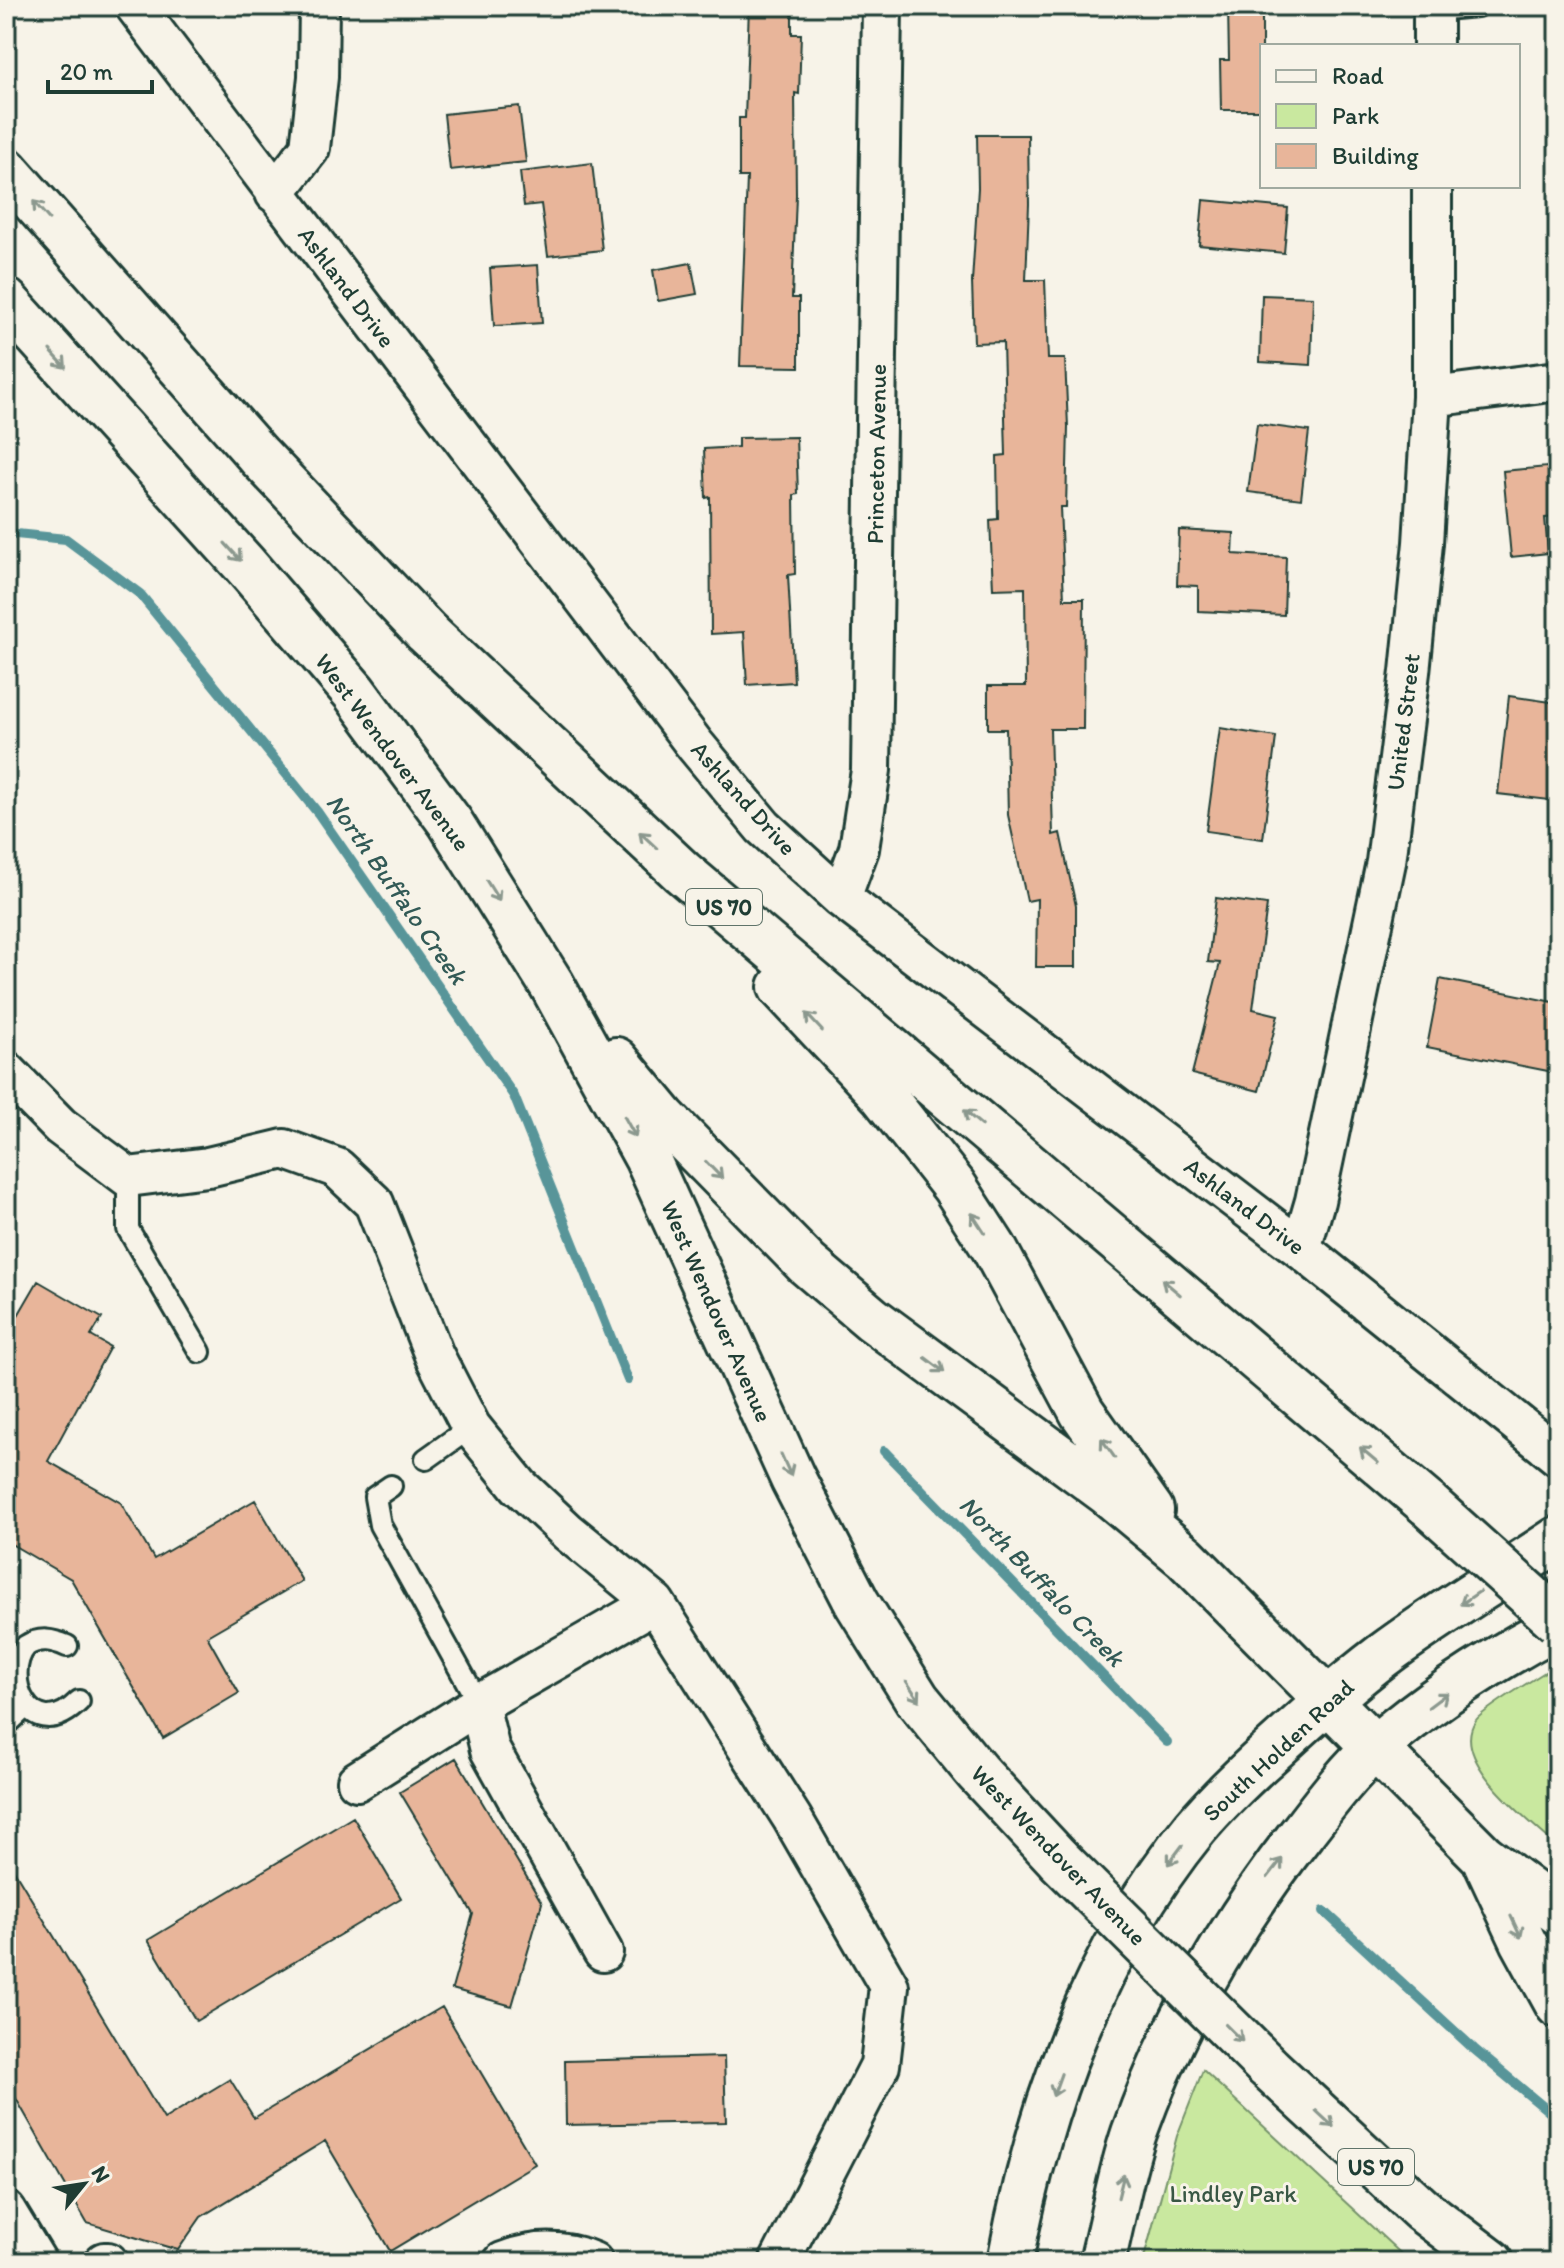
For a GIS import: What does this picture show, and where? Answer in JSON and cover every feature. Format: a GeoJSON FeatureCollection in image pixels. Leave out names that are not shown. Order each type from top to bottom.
{"type":"FeatureCollection","features":[{"type":"Feature","properties":{"kind":"main road","name":"US 70"},"geometry":{"type":"LineString","coordinates":[[6,170],[259,456],[426,632],[682,872],[1429,1505],[1558,1623]]}},
{"type":"Feature","properties":{"kind":"main road","name":"West Wendover Avenue"},"geometry":{"type":"LineString","coordinates":[[6,301],[245,565],[354,692],[450,822],[552,985],[647,1158],[793,1479],[857,1603],[917,1699],[977,1772],[1059,1860],[1267,2066],[1421,2209],[1491,2262]]}},
{"type":"Feature","properties":{"kind":"main road"},"geometry":{"type":"LineString","coordinates":[[682,872],[761,966],[883,1096],[954,1186],[994,1248],[1082,1412],[1185,1557]]}},
{"type":"Feature","properties":{"kind":"main road"},"geometry":{"type":"LineString","coordinates":[[552,985],[664,1118],[807,1264],[872,1319],[1108,1493],[1185,1557],[1483,1856],[1558,1912]]}},
{"type":"Feature","properties":{"kind":"main road","name":"South Holden Road"},"geometry":{"type":"LineString","coordinates":[[1010,2262],[1021,2197],[1078,2026],[1111,1956],[1154,1883],[1197,1826],[1241,1779],[1328,1700],[1384,1655],[1558,1539]]}},
{"type":"Feature","properties":{"kind":"main road"},"geometry":{"type":"LineString","coordinates":[[1102,2262],[1133,2136],[1161,2064],[1210,1966],[1264,1881],[1323,1805],[1376,1747],[1472,1674],[1558,1623]]}},
{"type":"Feature","properties":{"kind":"main road"},"geometry":{"type":"LineString","coordinates":[[1483,1856],[1523,1941],[1558,2005]]}},
{"type":"Feature","properties":{"kind":"street","name":"Ashland Drive"},"geometry":{"type":"LineString","coordinates":[[135,6],[695,745],[763,827],[841,898],[1301,1249],[1558,1456]]}},
{"type":"Feature","properties":{"kind":"street"},"geometry":{"type":"LineString","coordinates":[[275,193],[310,148],[318,77],[319,6]]}},
{"type":"Feature","properties":{"kind":"street","name":"Princeton Avenue"},"geometry":{"type":"LineString","coordinates":[[841,898],[859,849],[871,770],[882,6]]}},
{"type":"Feature","properties":{"kind":"street","name":"United Street"},"geometry":{"type":"LineString","coordinates":[[1301,1249],[1315,1201],[1386,862],[1420,572],[1432,397],[1432,188]]}},
{"type":"Feature","properties":{"kind":"street"},"geometry":{"type":"LineString","coordinates":[[1432,397],[1558,381]]}},
{"type":"Feature","properties":{"kind":"street"},"geometry":{"type":"LineString","coordinates":[[6,1071],[60,1126],[128,1177],[208,1167],[284,1149],[337,1168],[374,1203],[434,1355],[471,1427],[519,1486],[568,1532],[655,1603],[792,1818],[889,1986],[880,2065],[779,2262]]}},
{"type":"Feature","properties":{"kind":"street"},"geometry":{"type":"LineString","coordinates":[[357,1781],[479,1704],[655,1603]]}},
{"type":"Feature","properties":{"kind":"street"},"geometry":{"type":"LineString","coordinates":[[479,1704],[490,1750],[603,1952]]}},
{"type":"Feature","properties":{"kind":"street"},"geometry":{"type":"LineString","coordinates":[[6,2211],[37,2262]]}},
{"type":"Feature","properties":{"kind":"street"},"geometry":{"type":"LineString","coordinates":[[503,2262],[542,2252],[563,2253],[593,2262]]}},
{"type":"Feature","properties":{"kind":"lane"},"geometry":{"type":"LineString","coordinates":[[1433,21],[1477,6]]}},
{"type":"Feature","properties":{"kind":"lane"},"geometry":{"type":"LineString","coordinates":[[128,1177],[128,1229],[200,1352]]}},
{"type":"Feature","properties":{"kind":"lane"},"geometry":{"type":"LineString","coordinates":[[426,1459],[471,1427]]}},
{"type":"Feature","properties":{"kind":"lane"},"geometry":{"type":"LineString","coordinates":[[391,1486],[375,1497],[380,1525],[479,1704]]}},
{"type":"Feature","properties":{"kind":"lane"},"geometry":{"type":"LineString","coordinates":[[67,1646],[42,1640],[30,1643],[11,1661],[7,1674],[8,1688],[22,1710],[34,1716],[46,1718],[70,1710],[79,1701]]}},
{"type":"Feature","properties":{"kind":"lane"},"geometry":{"type":"LineString","coordinates":[[6,1725],[22,1710]]}},
{"type":"Feature","properties":{"kind":"green space"},"geometry":{"type":"Polygon","coordinates":[[[1548,1670],[1558,1678],[1558,1847],[1496,1789],[1473,1753],[1470,1736],[1481,1715],[1548,1670]]]}},
{"type":"Feature","properties":{"kind":"green space","name":"Lindley Park"},"geometry":{"type":"Polygon","coordinates":[[[1203,2070],[1410,2262],[1143,2262],[1177,2136],[1203,2070]]]}},
{"type":"Feature","properties":{"kind":"building"},"geometry":{"type":"Polygon","coordinates":[[[749,6],[792,6],[792,34],[801,34],[799,94],[795,93],[796,195],[792,298],[799,298],[799,367],[740,366],[747,177],[739,177],[739,118],[745,118],[749,6]]]}},
{"type":"Feature","properties":{"kind":"building"},"geometry":{"type":"Polygon","coordinates":[[[1228,6],[1262,6],[1260,110],[1221,110],[1220,60],[1229,60],[1228,6]]]}},
{"type":"Feature","properties":{"kind":"building"},"geometry":{"type":"Polygon","coordinates":[[[519,106],[526,162],[450,170],[444,114],[519,106]]]}},
{"type":"Feature","properties":{"kind":"building"},"geometry":{"type":"Polygon","coordinates":[[[977,135],[1028,135],[1026,280],[1045,280],[1048,359],[1065,359],[1068,427],[1066,507],[1060,507],[1064,599],[1084,599],[1083,729],[1050,729],[1053,835],[1060,833],[1076,906],[1076,967],[1036,967],[1037,899],[1027,901],[1008,815],[1006,729],[988,729],[988,686],[1026,686],[1025,588],[993,589],[990,520],[998,519],[997,456],[1006,455],[1003,342],[974,343],[972,282],[978,188],[977,135]]]}},
{"type":"Feature","properties":{"kind":"building"},"geometry":{"type":"Polygon","coordinates":[[[592,163],[602,250],[548,256],[541,204],[524,206],[520,172],[592,163]]]}},
{"type":"Feature","properties":{"kind":"building"},"geometry":{"type":"Polygon","coordinates":[[[1203,200],[1288,208],[1284,253],[1199,245],[1203,200]]]}},
{"type":"Feature","properties":{"kind":"building"},"geometry":{"type":"Polygon","coordinates":[[[691,263],[697,294],[658,301],[653,270],[691,263]]]}},
{"type":"Feature","properties":{"kind":"building"},"geometry":{"type":"Polygon","coordinates":[[[538,265],[542,323],[494,326],[490,268],[538,265]]]}},
{"type":"Feature","properties":{"kind":"building"},"geometry":{"type":"Polygon","coordinates":[[[1262,295],[1313,297],[1311,365],[1260,362],[1262,295]]]}},
{"type":"Feature","properties":{"kind":"building"},"geometry":{"type":"Polygon","coordinates":[[[1257,424],[1309,431],[1301,499],[1248,492],[1257,424]]]}},
{"type":"Feature","properties":{"kind":"building"},"geometry":{"type":"Polygon","coordinates":[[[796,437],[798,494],[794,495],[795,574],[788,575],[794,682],[747,685],[744,632],[711,634],[710,497],[706,498],[704,449],[738,447],[738,438],[796,437]]]}},
{"type":"Feature","properties":{"kind":"building"},"geometry":{"type":"Polygon","coordinates":[[[1558,466],[1558,517],[1545,518],[1548,553],[1511,557],[1503,471],[1558,466]]]}},
{"type":"Feature","properties":{"kind":"building"},"geometry":{"type":"Polygon","coordinates":[[[1179,530],[1234,533],[1233,554],[1286,557],[1284,615],[1198,611],[1198,586],[1177,585],[1179,530]]]}},
{"type":"Feature","properties":{"kind":"building"},"geometry":{"type":"Polygon","coordinates":[[[1509,696],[1558,703],[1558,801],[1498,794],[1509,696]]]}},
{"type":"Feature","properties":{"kind":"building"},"geometry":{"type":"Polygon","coordinates":[[[1220,728],[1276,737],[1263,839],[1206,831],[1220,728]]]}},
{"type":"Feature","properties":{"kind":"building"},"geometry":{"type":"Polygon","coordinates":[[[1216,898],[1267,905],[1253,1009],[1278,1015],[1259,1091],[1192,1074],[1220,963],[1208,962],[1216,898]]]}},
{"type":"Feature","properties":{"kind":"building"},"geometry":{"type":"Polygon","coordinates":[[[1440,979],[1558,1003],[1558,1073],[1427,1047],[1440,979]]]}},
{"type":"Feature","properties":{"kind":"building"},"geometry":{"type":"Polygon","coordinates":[[[38,1281],[102,1318],[91,1336],[110,1347],[48,1461],[121,1503],[154,1559],[255,1500],[302,1581],[207,1636],[239,1693],[163,1738],[71,1579],[6,1541],[6,1336],[38,1281]]]}},
{"type":"Feature","properties":{"kind":"building"},"geometry":{"type":"Polygon","coordinates":[[[456,1758],[542,1903],[512,2006],[452,1989],[473,1914],[400,1792],[456,1758]]]}},
{"type":"Feature","properties":{"kind":"building"},"geometry":{"type":"Polygon","coordinates":[[[353,1817],[401,1898],[196,2021],[148,1940],[353,1817]]]}},
{"type":"Feature","properties":{"kind":"building"},"geometry":{"type":"Polygon","coordinates":[[[6,1857],[164,2119],[230,2079],[254,2118],[442,2007],[535,2164],[390,2251],[325,2141],[201,2217],[178,2250],[87,2223],[6,2081],[6,1857]]]}},
{"type":"Feature","properties":{"kind":"building"},"geometry":{"type":"Polygon","coordinates":[[[724,2057],[726,2122],[566,2125],[565,2061],[724,2057]]]}},
{"type":"Feature","properties":{"kind":"waterway","name":"North Buffalo Creek"},"geometry":{"type":"LineString","coordinates":[[6,533],[66,539],[140,594],[318,813],[514,1096],[628,1380]]}},
{"type":"Feature","properties":{"kind":"waterway","name":"North Buffalo Creek"},"geometry":{"type":"LineString","coordinates":[[884,1451],[1167,1742]]}},
{"type":"Feature","properties":{"kind":"waterway","name":"North Buffalo Creek"},"geometry":{"type":"LineString","coordinates":[[1324,1911],[1474,2049],[1558,2119]]}}]}
